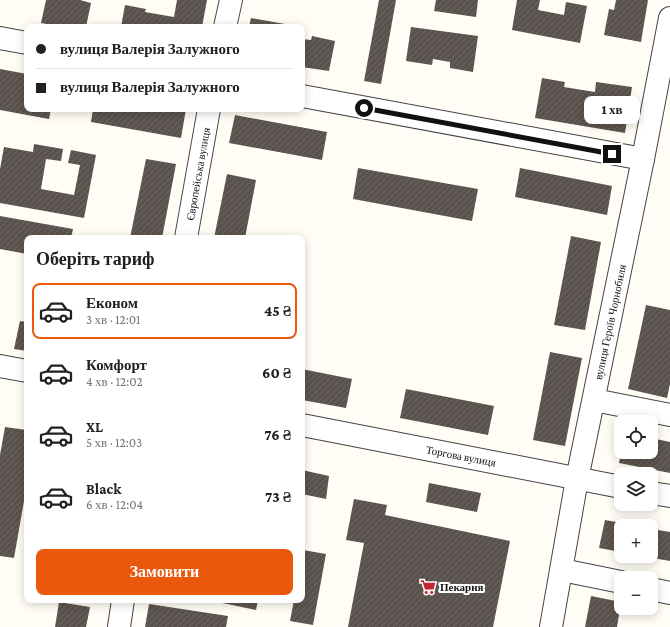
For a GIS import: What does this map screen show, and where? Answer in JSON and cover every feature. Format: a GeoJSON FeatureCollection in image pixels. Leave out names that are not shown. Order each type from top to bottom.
{"type":"FeatureCollection","features":[{"type":"Feature","properties":{"kind":"street"},"geometry":{"type":"LineString","coordinates":[[226,24],[231,0]]}},
{"type":"Feature","properties":{"kind":"street","name":"вулиця Героїв Чорнобиля"},"geometry":{"type":"LineString","coordinates":[[551,627],[577,479],[643,159],[670,18]]}},
{"type":"Feature","properties":{"kind":"street"},"geometry":{"type":"LineString","coordinates":[[0,38],[24,42]]}},
{"type":"Feature","properties":{"kind":"street"},"geometry":{"type":"LineString","coordinates":[[305,97],[643,159]]}},
{"type":"Feature","properties":{"kind":"street","name":"Європейська вулиця"},"geometry":{"type":"LineString","coordinates":[[187,235],[208,112]]}},
{"type":"Feature","properties":{"kind":"street"},"geometry":{"type":"LineString","coordinates":[[0,366],[24,370]]}},
{"type":"Feature","properties":{"kind":"street"},"geometry":{"type":"LineString","coordinates":[[594,400],[670,415]]}},
{"type":"Feature","properties":{"kind":"street","name":"Торгова вулиця"},"geometry":{"type":"LineString","coordinates":[[305,426],[614,486]]}},
{"type":"Feature","properties":{"kind":"street"},"geometry":{"type":"LineString","coordinates":[[658,494],[670,496]]}},
{"type":"Feature","properties":{"kind":"street"},"geometry":{"type":"LineString","coordinates":[[562,570],[614,581]]}},
{"type":"Feature","properties":{"kind":"street"},"geometry":{"type":"LineString","coordinates":[[658,589],[670,592]]}},
{"type":"Feature","properties":{"kind":"street"},"geometry":{"type":"LineString","coordinates":[[119,627],[123,603]]}},
{"type":"Feature","properties":{"kind":"building"},"geometry":{"type":"Polygon","coordinates":[[[46,0],[80,0],[91,3],[87,24],[41,23],[46,0]]]}},
{"type":"Feature","properties":{"kind":"building"},"geometry":{"type":"Polygon","coordinates":[[[177,0],[207,0],[203,24],[122,24],[125,5],[146,9],[145,12],[174,17],[177,0]]]}},
{"type":"Feature","properties":{"kind":"building"},"geometry":{"type":"Polygon","coordinates":[[[379,0],[396,0],[381,84],[364,81],[379,0]]]}},
{"type":"Feature","properties":{"kind":"building"},"geometry":{"type":"Polygon","coordinates":[[[436,0],[478,0],[476,17],[434,11],[436,0]]]}},
{"type":"Feature","properties":{"kind":"building"},"geometry":{"type":"Polygon","coordinates":[[[517,0],[540,0],[538,10],[564,15],[566,2],[587,6],[580,43],[512,30],[517,0]]]}},
{"type":"Feature","properties":{"kind":"building"},"geometry":{"type":"Polygon","coordinates":[[[616,0],[648,0],[641,42],[604,35],[609,9],[614,10],[616,0]]]}},
{"type":"Feature","properties":{"kind":"building"},"geometry":{"type":"Polygon","coordinates":[[[251,18],[285,24],[250,24],[251,18]]]}},
{"type":"Feature","properties":{"kind":"building"},"geometry":{"type":"Polygon","coordinates":[[[411,27],[478,36],[473,72],[450,68],[450,62],[433,59],[432,65],[406,61],[411,27]]]}},
{"type":"Feature","properties":{"kind":"building"},"geometry":{"type":"Polygon","coordinates":[[[312,36],[335,41],[329,71],[305,67],[305,39],[311,40],[312,36]]]}},
{"type":"Feature","properties":{"kind":"building"},"geometry":{"type":"Polygon","coordinates":[[[0,69],[24,73],[24,112],[50,112],[49,119],[0,110],[0,69]]]}},
{"type":"Feature","properties":{"kind":"building"},"geometry":{"type":"Polygon","coordinates":[[[542,78],[565,82],[564,87],[595,92],[596,82],[632,87],[625,133],[535,118],[542,78]]]}},
{"type":"Feature","properties":{"kind":"building"},"geometry":{"type":"Polygon","coordinates":[[[93,112],[185,112],[181,138],[91,122],[93,112]]]}},
{"type":"Feature","properties":{"kind":"building"},"geometry":{"type":"Polygon","coordinates":[[[235,115],[327,132],[322,160],[229,143],[235,115]]]}},
{"type":"Feature","properties":{"kind":"building"},"geometry":{"type":"Polygon","coordinates":[[[34,144],[63,149],[61,161],[46,159],[41,189],[74,195],[80,165],[68,163],[71,150],[96,155],[84,218],[0,203],[0,169],[4,147],[33,152],[34,144]]]}},
{"type":"Feature","properties":{"kind":"building"},"geometry":{"type":"Polygon","coordinates":[[[146,159],[176,164],[163,235],[131,235],[146,159]]]}},
{"type":"Feature","properties":{"kind":"building"},"geometry":{"type":"Polygon","coordinates":[[[358,168],[478,189],[472,221],[353,199],[358,168]]]}},
{"type":"Feature","properties":{"kind":"building"},"geometry":{"type":"Polygon","coordinates":[[[520,168],[612,186],[607,215],[515,197],[520,168]]]}},
{"type":"Feature","properties":{"kind":"building"},"geometry":{"type":"Polygon","coordinates":[[[227,174],[256,180],[246,235],[215,235],[227,174]]]}},
{"type":"Feature","properties":{"kind":"building"},"geometry":{"type":"Polygon","coordinates":[[[0,216],[73,229],[72,235],[24,235],[24,253],[0,249],[0,216]]]}},
{"type":"Feature","properties":{"kind":"building"},"geometry":{"type":"Polygon","coordinates":[[[571,236],[601,242],[585,330],[554,325],[571,236]]]}},
{"type":"Feature","properties":{"kind":"building"},"geometry":{"type":"Polygon","coordinates":[[[646,305],[670,310],[670,384],[667,398],[628,389],[646,305]]]}},
{"type":"Feature","properties":{"kind":"building"},"geometry":{"type":"Polygon","coordinates":[[[20,321],[24,322],[24,351],[14,349],[20,321]]]}},
{"type":"Feature","properties":{"kind":"building"},"geometry":{"type":"Polygon","coordinates":[[[550,352],[582,358],[565,446],[533,440],[550,352]]]}},
{"type":"Feature","properties":{"kind":"building"},"geometry":{"type":"Polygon","coordinates":[[[305,370],[352,379],[346,408],[305,401],[305,370]]]}},
{"type":"Feature","properties":{"kind":"building"},"geometry":{"type":"Polygon","coordinates":[[[406,389],[494,406],[488,435],[400,418],[406,389]]]}},
{"type":"Feature","properties":{"kind":"building"},"geometry":{"type":"Polygon","coordinates":[[[5,427],[24,430],[24,501],[14,558],[0,556],[0,455],[5,427]]]}},
{"type":"Feature","properties":{"kind":"building"},"geometry":{"type":"Polygon","coordinates":[[[658,439],[670,442],[670,473],[658,471],[658,467],[639,467],[619,463],[620,459],[658,459],[658,439]]]}},
{"type":"Feature","properties":{"kind":"building"},"geometry":{"type":"Polygon","coordinates":[[[305,471],[329,476],[326,499],[305,495],[305,471]]]}},
{"type":"Feature","properties":{"kind":"building"},"geometry":{"type":"Polygon","coordinates":[[[429,483],[481,493],[477,512],[426,502],[429,483]]]}},
{"type":"Feature","properties":{"kind":"building","name":"Пекарня"},"geometry":{"type":"Polygon","coordinates":[[[354,499],[387,505],[385,515],[510,541],[493,627],[348,627],[364,543],[346,540],[354,499]]]}},
{"type":"Feature","properties":{"kind":"building"},"geometry":{"type":"Polygon","coordinates":[[[605,520],[614,522],[614,551],[599,548],[605,520]]]}},
{"type":"Feature","properties":{"kind":"building"},"geometry":{"type":"Polygon","coordinates":[[[658,530],[670,532],[670,561],[658,559],[658,530]]]}},
{"type":"Feature","properties":{"kind":"building"},"geometry":{"type":"Polygon","coordinates":[[[305,550],[326,554],[313,625],[290,621],[293,603],[305,603],[305,550]]]}},
{"type":"Feature","properties":{"kind":"building"},"geometry":{"type":"Polygon","coordinates":[[[591,596],[614,601],[614,615],[619,615],[617,627],[585,627],[591,596]]]}},
{"type":"Feature","properties":{"kind":"building"},"geometry":{"type":"Polygon","coordinates":[[[59,603],[90,607],[86,627],[55,627],[59,603]]]}},
{"type":"Feature","properties":{"kind":"building"},"geometry":{"type":"Polygon","coordinates":[[[222,603],[257,603],[256,610],[222,603]]]}},
{"type":"Feature","properties":{"kind":"building"},"geometry":{"type":"Polygon","coordinates":[[[149,604],[228,616],[226,627],[145,627],[149,604]]]}},
{"type":"Feature","properties":{"kind":"place","name":"Пекарня"},"geometry":{"type":"Point","coordinates":[428,587]}},
{"type":"Feature","properties":{"kind":"route"},"geometry":{"type":"LineString","coordinates":[[364,108],[612,154]]}}]}
